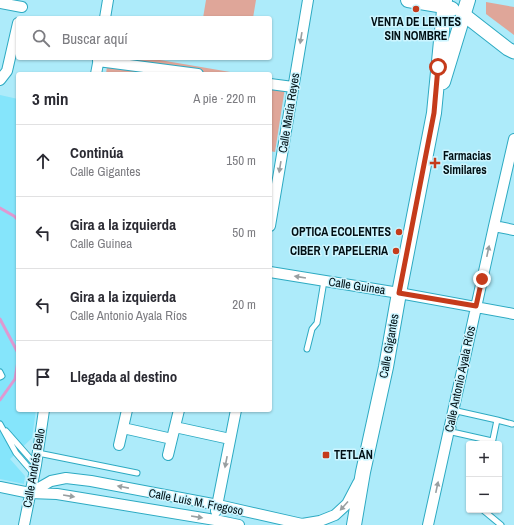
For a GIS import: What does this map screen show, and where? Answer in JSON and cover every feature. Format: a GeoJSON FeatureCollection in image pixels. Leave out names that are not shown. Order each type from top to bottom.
{"type":"FeatureCollection","features":[{"type":"Feature","properties":{"kind":"main road"},"geometry":{"type":"LineString","coordinates":[[408,0],[444,3],[463,14]]}},
{"type":"Feature","properties":{"kind":"main road"},"geometry":{"type":"LineString","coordinates":[[434,113],[468,0]]}},
{"type":"Feature","properties":{"kind":"main road","name":"Calle Gigantes"},"geometry":{"type":"LineString","coordinates":[[354,525],[363,472],[386,367],[434,113],[444,3]]}},
{"type":"Feature","properties":{"kind":"street"},"geometry":{"type":"LineString","coordinates":[[105,16],[108,0]]}},
{"type":"Feature","properties":{"kind":"street","name":"Calle María Reyes"},"geometry":{"type":"LineString","coordinates":[[272,214],[308,0]]}},
{"type":"Feature","properties":{"kind":"street"},"geometry":{"type":"LineString","coordinates":[[0,3],[23,4],[20,16]]}},
{"type":"Feature","properties":{"kind":"street"},"geometry":{"type":"LineString","coordinates":[[463,14],[514,52]]}},
{"type":"Feature","properties":{"kind":"street"},"geometry":{"type":"LineString","coordinates":[[0,80],[7,71],[16,32]]}},
{"type":"Feature","properties":{"kind":"street"},"geometry":{"type":"LineString","coordinates":[[96,72],[98,60]]}},
{"type":"Feature","properties":{"kind":"street"},"geometry":{"type":"LineString","coordinates":[[105,60],[185,72]]}},
{"type":"Feature","properties":{"kind":"street"},"geometry":{"type":"LineString","coordinates":[[272,84],[293,87]]}},
{"type":"Feature","properties":{"kind":"street","name":"Calle Antonio Ayala Ríos"},"geometry":{"type":"LineString","coordinates":[[428,525],[514,139]]}},
{"type":"Feature","properties":{"kind":"street"},"geometry":{"type":"LineString","coordinates":[[494,226],[514,230]]}},
{"type":"Feature","properties":{"kind":"street","name":"Calle Guinea"},"geometry":{"type":"LineString","coordinates":[[272,272],[476,306],[514,314]]}},
{"type":"Feature","properties":{"kind":"street","name":"Calle Andrés Bello"},"geometry":{"type":"LineString","coordinates":[[24,525],[38,453],[44,412]]}},
{"type":"Feature","properties":{"kind":"street"},"geometry":{"type":"LineString","coordinates":[[119,445],[127,412]]}},
{"type":"Feature","properties":{"kind":"street"},"geometry":{"type":"LineString","coordinates":[[168,455],[175,427],[177,412]]}},
{"type":"Feature","properties":{"kind":"street"},"geometry":{"type":"LineString","coordinates":[[214,522],[236,412]]}},
{"type":"Feature","properties":{"kind":"street"},"geometry":{"type":"LineString","coordinates":[[175,427],[230,439]]}},
{"type":"Feature","properties":{"kind":"street"},"geometry":{"type":"LineString","coordinates":[[123,428],[172,439]]}},
{"type":"Feature","properties":{"kind":"street","name":"Calle Luis M. Fregoso"},"geometry":{"type":"LineString","coordinates":[[30,493],[50,481],[66,478],[91,481],[218,505],[302,524],[320,521],[335,515],[347,504],[356,489],[363,472]]}},
{"type":"Feature","properties":{"kind":"street","name":"Calle Luis M. Fregoso"},"geometry":{"type":"LineString","coordinates":[[0,487],[30,493],[57,494],[214,522],[239,525]]}},
{"type":"Feature","properties":{"kind":"lane"},"geometry":{"type":"LineString","coordinates":[[307,349],[312,329],[317,323],[324,281]]}},
{"type":"Feature","properties":{"kind":"lane"},"geometry":{"type":"LineString","coordinates":[[0,372],[2,376],[0,377]]}},
{"type":"Feature","properties":{"kind":"lane"},"geometry":{"type":"LineString","coordinates":[[485,441],[452,432],[457,411],[512,424]]}},
{"type":"Feature","properties":{"kind":"lane"},"geometry":{"type":"LineString","coordinates":[[492,441],[497,420]]}},
{"type":"Feature","properties":{"kind":"lane"},"geometry":{"type":"LineString","coordinates":[[0,424],[16,453],[35,469]]}},
{"type":"Feature","properties":{"kind":"lane"},"geometry":{"type":"LineString","coordinates":[[0,424],[35,469]]}},
{"type":"Feature","properties":{"kind":"lane"},"geometry":{"type":"LineString","coordinates":[[38,453],[137,473]]}},
{"type":"Feature","properties":{"kind":"lane"},"geometry":{"type":"LineString","coordinates":[[487,513],[501,525]]}},
{"type":"Feature","properties":{"kind":"shaded area"},"geometry":{"type":"Polygon","coordinates":[[[206,0],[256,0],[253,16],[203,16],[206,0]]]}},
{"type":"Feature","properties":{"kind":"shaded area"},"geometry":{"type":"Polygon","coordinates":[[[486,2],[514,7],[514,35],[486,14],[486,2]]]}},
{"type":"Feature","properties":{"kind":"shaded area"},"geometry":{"type":"Polygon","coordinates":[[[108,60],[160,60],[230,72],[106,72],[108,60]]]}},
{"type":"Feature","properties":{"kind":"shaded area"},"geometry":{"type":"Polygon","coordinates":[[[272,79],[286,81],[275,152],[272,151],[272,79]]]}},
{"type":"Feature","properties":{"kind":"shaded area"},"geometry":{"type":"Polygon","coordinates":[[[0,95],[16,99],[16,412],[36,412],[32,438],[10,459],[25,476],[24,484],[0,479],[0,95]]]}},
{"type":"Feature","properties":{"kind":"waterway"},"geometry":{"type":"LineString","coordinates":[[0,208],[16,218]]}},
{"type":"Feature","properties":{"kind":"waterway"},"geometry":{"type":"LineString","coordinates":[[0,319],[16,349]]}},
{"type":"Feature","properties":{"kind":"waterway"},"geometry":{"type":"LineString","coordinates":[[0,400],[15,379],[16,373]]}},
{"type":"Feature","properties":{"kind":"place","name":"VENTA DE LENTES SIN NOMBRE"},"geometry":{"type":"Point","coordinates":[416,9]}},
{"type":"Feature","properties":{"kind":"place","name":"Farmacias Similares"},"geometry":{"type":"Point","coordinates":[435,163]}},
{"type":"Feature","properties":{"kind":"place","name":"OPTICA ECOLENTES"},"geometry":{"type":"Point","coordinates":[399,232]}},
{"type":"Feature","properties":{"kind":"place","name":"CIBER Y PAPELERIA"},"geometry":{"type":"Point","coordinates":[396,251]}},
{"type":"Feature","properties":{"kind":"place","name":"TETLÁN"},"geometry":{"type":"Point","coordinates":[326,455]}},
{"type":"Feature","properties":{"kind":"route"},"geometry":{"type":"LineString","coordinates":[[438,67],[434,113],[399,293],[476,306],[482,279]]}}]}
